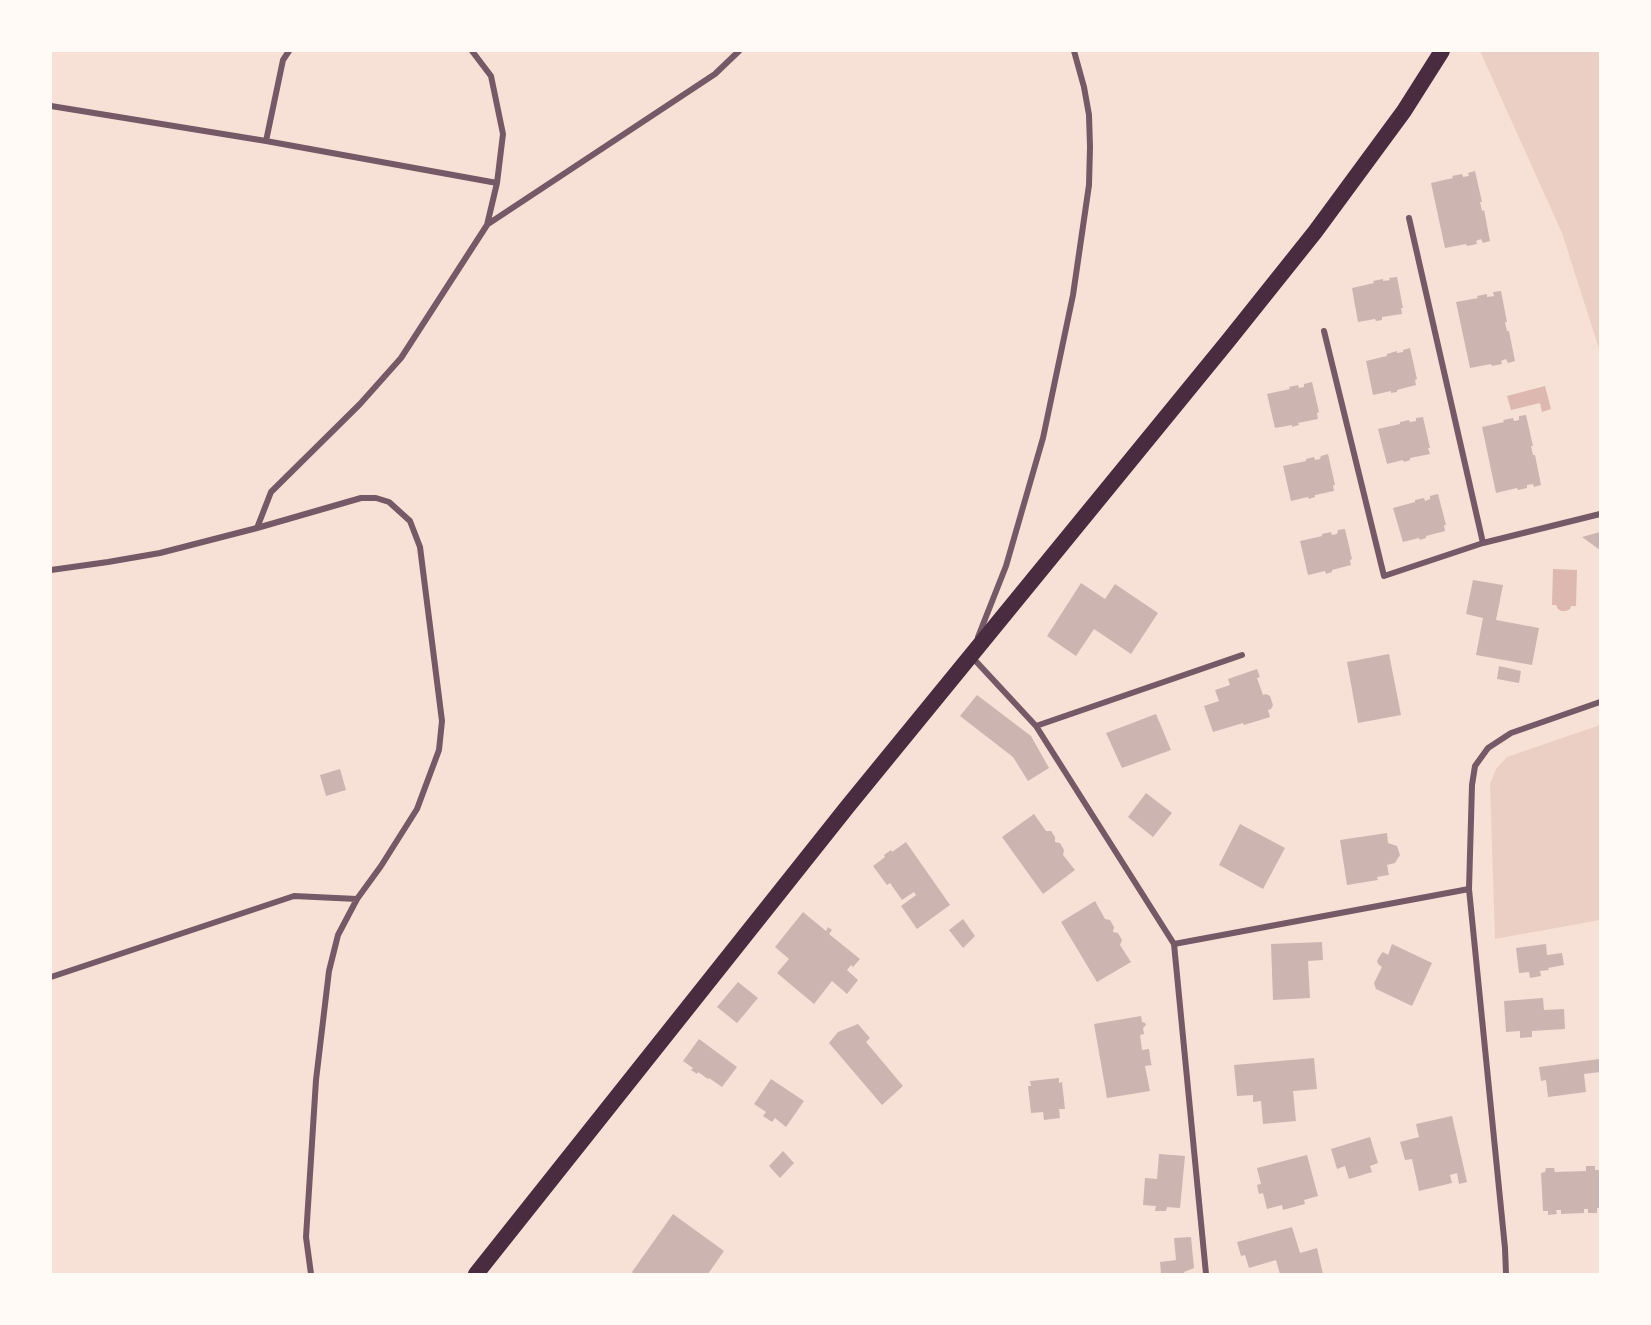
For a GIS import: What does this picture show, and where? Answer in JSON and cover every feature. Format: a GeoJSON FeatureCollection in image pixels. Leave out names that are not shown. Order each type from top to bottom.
{"type":"FeatureCollection","features":[{"type":"Feature","properties":{"kind":"highway"},"geometry":{"type":"LineString","coordinates":[[476,1274],[829,829],[1314,232],[1404,111],[1442,51]]}},
{"type":"Feature","properties":{"kind":"street"},"geometry":{"type":"LineString","coordinates":[[266,141],[283,60],[289,51]]}},
{"type":"Feature","properties":{"kind":"street"},"geometry":{"type":"LineString","coordinates":[[257,528],[271,492],[360,404],[400,358],[487,225],[497,183],[503,134],[491,76],[472,51]]}},
{"type":"Feature","properties":{"kind":"street"},"geometry":{"type":"LineString","coordinates":[[487,225],[716,74],[739,51]]}},
{"type":"Feature","properties":{"kind":"street"},"geometry":{"type":"LineString","coordinates":[[1074,51],[1089,116],[1090,147],[1089,185],[1073,295],[1043,438],[1006,566],[970,655],[1036,726],[1174,944],[1206,1274]]}},
{"type":"Feature","properties":{"kind":"street"},"geometry":{"type":"LineString","coordinates":[[51,106],[266,141],[497,183]]}},
{"type":"Feature","properties":{"kind":"street"},"geometry":{"type":"LineString","coordinates":[[1409,218],[1484,543]]}},
{"type":"Feature","properties":{"kind":"street"},"geometry":{"type":"LineString","coordinates":[[1324,331],[1384,576],[1484,543],[1600,513]]}},
{"type":"Feature","properties":{"kind":"street"},"geometry":{"type":"LineString","coordinates":[[51,570],[160,553],[361,498],[376,498],[389,502],[410,521],[420,547],[442,721],[439,750],[417,809],[357,899],[338,935],[329,971],[316,1080],[306,1237],[311,1274]]}},
{"type":"Feature","properties":{"kind":"street"},"geometry":{"type":"LineString","coordinates":[[1036,726],[1242,655]]}},
{"type":"Feature","properties":{"kind":"street"},"geometry":{"type":"LineString","coordinates":[[1506,1274],[1469,889],[1472,785],[1475,766],[1488,748],[1511,733],[1600,702]]}},
{"type":"Feature","properties":{"kind":"street"},"geometry":{"type":"LineString","coordinates":[[1174,944],[1469,889]]}},
{"type":"Feature","properties":{"kind":"street"},"geometry":{"type":"LineString","coordinates":[[51,977],[294,896],[357,899]]}},
{"type":"Feature","properties":{"kind":"shaded area"},"geometry":{"type":"Polygon","coordinates":[[[1480,51],[1600,51],[1600,352],[1562,233],[1480,51]]]}},
{"type":"Feature","properties":{"kind":"shaded area"},"geometry":{"type":"Polygon","coordinates":[[[1545,386],[1551,409],[1542,412],[1540,403],[1511,410],[1507,396],[1545,386]]]}},
{"type":"Feature","properties":{"kind":"shaded area"},"geometry":{"type":"Polygon","coordinates":[[[1553,569],[1577,570],[1576,606],[1571,606],[1566,611],[1561,611],[1556,605],[1552,605],[1553,569]]]}},
{"type":"Feature","properties":{"kind":"shaded area"},"geometry":{"type":"Polygon","coordinates":[[[1600,725],[1600,920],[1495,939],[1490,784],[1496,769],[1507,757],[1600,725]]]}},
{"type":"Feature","properties":{"kind":"building"},"geometry":{"type":"Polygon","coordinates":[[[1475,171],[1490,241],[1483,243],[1481,239],[1476,241],[1477,244],[1445,248],[1431,183],[1462,174],[1463,177],[1469,176],[1468,173],[1475,171]]]}},
{"type":"Feature","properties":{"kind":"building"},"geometry":{"type":"Polygon","coordinates":[[[1397,277],[1402,314],[1382,317],[1382,320],[1358,322],[1352,288],[1374,283],[1373,281],[1390,280],[1389,278],[1397,277]]]}},
{"type":"Feature","properties":{"kind":"building"},"geometry":{"type":"Polygon","coordinates":[[[1501,291],[1507,322],[1505,322],[1515,361],[1508,363],[1506,359],[1501,361],[1502,364],[1470,368],[1456,302],[1487,294],[1487,297],[1494,296],[1493,292],[1501,291]]]}},
{"type":"Feature","properties":{"kind":"building"},"geometry":{"type":"Polygon","coordinates":[[[1410,348],[1417,379],[1415,380],[1416,385],[1397,390],[1397,392],[1373,395],[1366,361],[1397,351],[1397,353],[1403,352],[1410,348]]]}},
{"type":"Feature","properties":{"kind":"building"},"geometry":{"type":"Polygon","coordinates":[[[1312,382],[1319,412],[1317,413],[1318,419],[1298,423],[1299,425],[1292,427],[1292,425],[1275,428],[1267,394],[1298,385],[1299,388],[1304,387],[1304,384],[1312,382]]]}},
{"type":"Feature","properties":{"kind":"building"},"geometry":{"type":"Polygon","coordinates":[[[1526,415],[1541,485],[1534,487],[1533,484],[1527,485],[1527,488],[1496,493],[1482,427],[1513,418],[1514,421],[1519,420],[1519,416],[1526,415]]]}},
{"type":"Feature","properties":{"kind":"building"},"geometry":{"type":"Polygon","coordinates":[[[1423,417],[1430,454],[1410,458],[1404,462],[1403,460],[1387,464],[1378,429],[1409,420],[1410,422],[1416,421],[1416,418],[1423,417]]]}},
{"type":"Feature","properties":{"kind":"building"},"geometry":{"type":"Polygon","coordinates":[[[1328,454],[1335,485],[1333,485],[1334,491],[1315,495],[1309,499],[1308,497],[1291,501],[1283,466],[1314,457],[1315,460],[1320,459],[1321,456],[1328,454]]]}},
{"type":"Feature","properties":{"kind":"building"},"geometry":{"type":"Polygon","coordinates":[[[1438,494],[1446,525],[1444,525],[1445,531],[1420,540],[1419,538],[1403,542],[1393,508],[1424,498],[1425,501],[1430,499],[1430,496],[1438,494]]]}},
{"type":"Feature","properties":{"kind":"building"},"geometry":{"type":"Polygon","coordinates":[[[1345,529],[1352,559],[1350,560],[1351,565],[1326,574],[1325,571],[1308,575],[1300,541],[1331,532],[1332,535],[1337,534],[1338,530],[1345,529]]]}},
{"type":"Feature","properties":{"kind":"building"},"geometry":{"type":"Polygon","coordinates":[[[1600,532],[1600,550],[1582,537],[1600,532]]]}},
{"type":"Feature","properties":{"kind":"building"},"geometry":{"type":"Polygon","coordinates":[[[1473,580],[1503,585],[1496,620],[1539,628],[1532,665],[1476,655],[1483,618],[1466,614],[1473,580]]]}},
{"type":"Feature","properties":{"kind":"building"},"geometry":{"type":"Polygon","coordinates":[[[1081,583],[1105,599],[1115,584],[1158,613],[1131,654],[1094,629],[1076,656],[1047,636],[1081,583]]]}},
{"type":"Feature","properties":{"kind":"building"},"geometry":{"type":"Polygon","coordinates":[[[1389,654],[1401,715],[1358,723],[1347,662],[1389,654]]]}},
{"type":"Feature","properties":{"kind":"building"},"geometry":{"type":"Polygon","coordinates":[[[1499,666],[1521,671],[1519,683],[1497,679],[1499,666]]]}},
{"type":"Feature","properties":{"kind":"building"},"geometry":{"type":"Polygon","coordinates":[[[1257,669],[1260,677],[1257,678],[1263,695],[1270,696],[1273,705],[1268,710],[1270,717],[1213,732],[1204,706],[1219,701],[1215,690],[1230,685],[1228,679],[1257,669]]]}},
{"type":"Feature","properties":{"kind":"building"},"geometry":{"type":"Polygon","coordinates":[[[977,695],[1031,736],[1049,768],[1028,781],[1013,757],[960,716],[977,695]]]}},
{"type":"Feature","properties":{"kind":"building"},"geometry":{"type":"Polygon","coordinates":[[[1156,714],[1171,750],[1122,768],[1106,733],[1156,714]]]}},
{"type":"Feature","properties":{"kind":"building"},"geometry":{"type":"Polygon","coordinates":[[[340,769],[346,790],[326,796],[320,775],[340,769]]]}},
{"type":"Feature","properties":{"kind":"building"},"geometry":{"type":"Polygon","coordinates":[[[1146,793],[1172,813],[1153,837],[1128,817],[1146,793]]]}},
{"type":"Feature","properties":{"kind":"building"},"geometry":{"type":"Polygon","coordinates":[[[1034,814],[1046,831],[1051,831],[1055,842],[1060,843],[1064,850],[1063,855],[1075,870],[1043,894],[1002,837],[1034,814]]]}},
{"type":"Feature","properties":{"kind":"building"},"geometry":{"type":"Polygon","coordinates":[[[1240,824],[1285,848],[1263,889],[1219,865],[1240,824]]]}},
{"type":"Feature","properties":{"kind":"building"},"geometry":{"type":"Polygon","coordinates":[[[1387,833],[1388,843],[1397,846],[1400,855],[1395,863],[1387,865],[1389,875],[1377,877],[1378,880],[1347,885],[1340,840],[1387,833]]]}},
{"type":"Feature","properties":{"kind":"building"},"geometry":{"type":"Polygon","coordinates":[[[906,842],[950,905],[917,929],[901,906],[916,895],[914,892],[902,900],[890,883],[887,885],[873,866],[885,857],[884,855],[906,842]]]}},
{"type":"Feature","properties":{"kind":"building"},"geometry":{"type":"Polygon","coordinates":[[[1095,901],[1105,919],[1110,920],[1114,927],[1113,932],[1118,933],[1122,940],[1120,945],[1131,962],[1097,982],[1061,922],[1095,901]]]}},
{"type":"Feature","properties":{"kind":"building"},"geometry":{"type":"Polygon","coordinates":[[[803,912],[826,931],[828,927],[832,930],[829,934],[860,959],[847,970],[858,980],[847,994],[832,981],[814,1004],[777,973],[789,959],[775,947],[803,912]]]}},
{"type":"Feature","properties":{"kind":"building"},"geometry":{"type":"Polygon","coordinates":[[[963,919],[975,936],[963,948],[949,930],[963,919]]]}},
{"type":"Feature","properties":{"kind":"building"},"geometry":{"type":"Polygon","coordinates":[[[1322,942],[1323,960],[1308,961],[1310,998],[1273,1000],[1271,944],[1322,942]]]}},
{"type":"Feature","properties":{"kind":"building"},"geometry":{"type":"Polygon","coordinates":[[[1392,944],[1432,963],[1412,1006],[1376,989],[1374,983],[1382,967],[1377,961],[1383,952],[1388,955],[1392,944]]]}},
{"type":"Feature","properties":{"kind":"building"},"geometry":{"type":"Polygon","coordinates":[[[1546,944],[1547,955],[1562,953],[1564,965],[1540,971],[1541,976],[1530,978],[1529,972],[1519,973],[1516,948],[1546,944]]]}},
{"type":"Feature","properties":{"kind":"building"},"geometry":{"type":"Polygon","coordinates":[[[738,982],[758,998],[737,1023],[717,1007],[738,982]]]}},
{"type":"Feature","properties":{"kind":"building"},"geometry":{"type":"Polygon","coordinates":[[[1543,998],[1544,1010],[1564,1009],[1565,1029],[1532,1031],[1532,1037],[1520,1038],[1520,1031],[1506,1032],[1504,1001],[1543,998]]]}},
{"type":"Feature","properties":{"kind":"building"},"geometry":{"type":"Polygon","coordinates":[[[1141,1016],[1142,1022],[1146,1025],[1143,1028],[1144,1034],[1140,1035],[1142,1050],[1149,1049],[1152,1065],[1145,1066],[1150,1091],[1107,1098],[1094,1024],[1141,1016]]]}},
{"type":"Feature","properties":{"kind":"building"},"geometry":{"type":"Polygon","coordinates":[[[858,1024],[870,1038],[866,1042],[903,1086],[882,1105],[829,1043],[838,1032],[858,1024]]]}},
{"type":"Feature","properties":{"kind":"building"},"geometry":{"type":"Polygon","coordinates":[[[699,1039],[737,1067],[722,1087],[691,1070],[693,1068],[683,1061],[699,1039]]]}},
{"type":"Feature","properties":{"kind":"building"},"geometry":{"type":"Polygon","coordinates":[[[1314,1058],[1317,1089],[1293,1091],[1296,1121],[1263,1124],[1261,1101],[1253,1102],[1253,1095],[1237,1096],[1234,1065],[1314,1058]]]}},
{"type":"Feature","properties":{"kind":"building"},"geometry":{"type":"Polygon","coordinates":[[[1599,1059],[1600,1072],[1584,1074],[1586,1092],[1548,1097],[1546,1080],[1541,1081],[1539,1067],[1599,1059]]]}},
{"type":"Feature","properties":{"kind":"building"},"geometry":{"type":"Polygon","coordinates":[[[1059,1078],[1059,1083],[1062,1082],[1065,1109],[1059,1109],[1060,1118],[1044,1120],[1043,1112],[1031,1113],[1028,1086],[1031,1086],[1030,1081],[1059,1078]]]}},
{"type":"Feature","properties":{"kind":"building"},"geometry":{"type":"Polygon","coordinates":[[[771,1079],[804,1101],[786,1127],[775,1118],[772,1122],[763,1116],[766,1112],[754,1104],[771,1079]]]}},
{"type":"Feature","properties":{"kind":"building"},"geometry":{"type":"Polygon","coordinates":[[[1452,1116],[1467,1182],[1459,1184],[1457,1173],[1450,1175],[1452,1183],[1419,1191],[1412,1159],[1405,1160],[1400,1142],[1419,1137],[1416,1124],[1452,1116]]]}},
{"type":"Feature","properties":{"kind":"building"},"geometry":{"type":"Polygon","coordinates":[[[1370,1137],[1378,1163],[1370,1166],[1372,1172],[1349,1179],[1345,1166],[1337,1169],[1331,1149],[1370,1137]]]}},
{"type":"Feature","properties":{"kind":"building"},"geometry":{"type":"Polygon","coordinates":[[[783,1151],[794,1163],[780,1178],[769,1166],[783,1151]]]}},
{"type":"Feature","properties":{"kind":"building"},"geometry":{"type":"Polygon","coordinates":[[[1159,1154],[1185,1156],[1180,1208],[1167,1207],[1166,1211],[1155,1211],[1156,1206],[1143,1205],[1145,1178],[1157,1179],[1159,1154]]]}},
{"type":"Feature","properties":{"kind":"building"},"geometry":{"type":"Polygon","coordinates":[[[1307,1155],[1318,1196],[1304,1200],[1305,1204],[1283,1210],[1282,1205],[1267,1209],[1263,1193],[1259,1194],[1257,1185],[1261,1184],[1257,1168],[1307,1155]]]}},
{"type":"Feature","properties":{"kind":"building"},"geometry":{"type":"Polygon","coordinates":[[[1586,1166],[1595,1166],[1595,1170],[1600,1170],[1600,1208],[1597,1208],[1597,1213],[1588,1213],[1588,1209],[1584,1209],[1584,1213],[1561,1214],[1561,1210],[1556,1210],[1557,1214],[1548,1215],[1548,1211],[1543,1211],[1541,1173],[1545,1172],[1546,1168],[1554,1168],[1555,1172],[1586,1171],[1586,1166]]]}},
{"type":"Feature","properties":{"kind":"building"},"geometry":{"type":"Polygon","coordinates":[[[673,1214],[724,1251],[708,1274],[634,1274],[632,1272],[673,1214]]]}},
{"type":"Feature","properties":{"kind":"building"},"geometry":{"type":"Polygon","coordinates":[[[1292,1227],[1300,1253],[1317,1248],[1323,1274],[1280,1274],[1276,1260],[1249,1268],[1245,1255],[1241,1256],[1237,1242],[1292,1227]]]}},
{"type":"Feature","properties":{"kind":"building"},"geometry":{"type":"Polygon","coordinates":[[[1191,1237],[1194,1268],[1184,1272],[1185,1274],[1161,1274],[1160,1262],[1176,1260],[1174,1238],[1191,1237]]]}}]}
